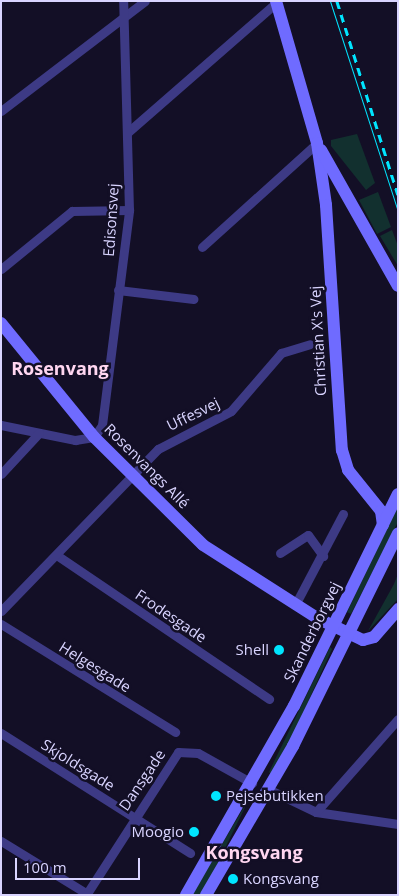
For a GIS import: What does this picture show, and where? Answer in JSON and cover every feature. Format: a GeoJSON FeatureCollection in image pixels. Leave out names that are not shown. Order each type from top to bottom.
{"type":"FeatureCollection","features":[{"type":"Feature","properties":{"kind":"street","name":"Edisonsvej"},"geometry":{"type":"LineString","coordinates":[[94,436],[104,413],[129,210],[124,1]]}},
{"type":"Feature","properties":{"kind":"street"},"geometry":{"type":"LineString","coordinates":[[1,111],[145,1]]}},
{"type":"Feature","properties":{"kind":"street"},"geometry":{"type":"LineString","coordinates":[[128,132],[276,2]]}},
{"type":"Feature","properties":{"kind":"street","name":"Christian X's Vej"},"geometry":{"type":"LineString","coordinates":[[276,2],[317,143],[326,205],[342,450],[348,470],[381,511],[383,525]]}},
{"type":"Feature","properties":{"kind":"street"},"geometry":{"type":"LineString","coordinates":[[202,247],[317,143]]}},
{"type":"Feature","properties":{"kind":"street","name":"Christian X's Vej"},"geometry":{"type":"LineString","coordinates":[[317,143],[398,286]]}},
{"type":"Feature","properties":{"kind":"street"},"geometry":{"type":"LineString","coordinates":[[1,269],[72,211],[129,210]]}},
{"type":"Feature","properties":{"kind":"street"},"geometry":{"type":"LineString","coordinates":[[118,290],[193,298]]}},
{"type":"Feature","properties":{"kind":"street","name":"Rosenvangs Allé"},"geometry":{"type":"LineString","coordinates":[[1,324],[94,436],[203,545],[295,605],[349,633]]}},
{"type":"Feature","properties":{"kind":"street","name":"Uffesvej"},"geometry":{"type":"LineString","coordinates":[[1,611],[58,556],[167,443],[236,408],[281,353],[310,344]]}},
{"type":"Feature","properties":{"kind":"street"},"geometry":{"type":"LineString","coordinates":[[1,425],[75,440],[94,436]]}},
{"type":"Feature","properties":{"kind":"street"},"geometry":{"type":"LineString","coordinates":[[1,474],[39,433]]}},
{"type":"Feature","properties":{"kind":"street","name":"Skanderborgvej"},"geometry":{"type":"LineString","coordinates":[[186,895],[252,783],[334,626],[398,494]]}},
{"type":"Feature","properties":{"kind":"street"},"geometry":{"type":"LineString","coordinates":[[295,605],[323,556],[343,514]]}},
{"type":"Feature","properties":{"kind":"street"},"geometry":{"type":"LineString","coordinates":[[206,895],[268,789],[398,534]]}},
{"type":"Feature","properties":{"kind":"street"},"geometry":{"type":"LineString","coordinates":[[280,553],[308,535],[323,556]]}},
{"type":"Feature","properties":{"kind":"street","name":"Frodesgade"},"geometry":{"type":"LineString","coordinates":[[58,556],[269,699]]}},
{"type":"Feature","properties":{"kind":"street"},"geometry":{"type":"LineString","coordinates":[[349,633],[370,639],[398,609]]}},
{"type":"Feature","properties":{"kind":"street","name":"Helgesgade"},"geometry":{"type":"LineString","coordinates":[[1,624],[175,732]]}},
{"type":"Feature","properties":{"kind":"street"},"geometry":{"type":"LineString","coordinates":[[316,812],[398,719]]}},
{"type":"Feature","properties":{"kind":"street","name":"Skjoldsgade"},"geometry":{"type":"LineString","coordinates":[[1,732],[190,853]]}},
{"type":"Feature","properties":{"kind":"street","name":"Dansgade"},"geometry":{"type":"LineString","coordinates":[[86,894],[172,757],[183,750],[198,753],[252,783]]}},
{"type":"Feature","properties":{"kind":"street"},"geometry":{"type":"LineString","coordinates":[[252,783],[316,812],[398,824]]}},
{"type":"Feature","properties":{"kind":"street"},"geometry":{"type":"LineString","coordinates":[[1,841],[86,894]]}},
{"type":"Feature","properties":{"kind":"green space"},"geometry":{"type":"Polygon","coordinates":[[[357,134],[375,183],[366,190],[331,146],[331,140],[357,134]]]}},
{"type":"Feature","properties":{"kind":"green space"},"geometry":{"type":"Polygon","coordinates":[[[378,192],[391,227],[377,234],[359,200],[378,192]]]}},
{"type":"Feature","properties":{"kind":"green space"},"geometry":{"type":"Polygon","coordinates":[[[392,230],[398,246],[398,266],[380,236],[392,230]]]}},
{"type":"Feature","properties":{"kind":"green space"},"geometry":{"type":"Polygon","coordinates":[[[398,506],[398,522],[351,614],[347,612],[398,506]]]}},
{"type":"Feature","properties":{"kind":"green space"},"geometry":{"type":"Polygon","coordinates":[[[398,574],[398,599],[368,631],[394,584],[398,574]]]}},
{"type":"Feature","properties":{"kind":"green space"},"geometry":{"type":"Polygon","coordinates":[[[330,647],[332,649],[296,728],[271,774],[269,772],[330,647]]]}},
{"type":"Feature","properties":{"kind":"green space"},"geometry":{"type":"Polygon","coordinates":[[[250,797],[212,875],[200,895],[192,895],[250,797]]]}},
{"type":"Feature","properties":{"kind":"tram line"},"geometry":{"type":"LineString","coordinates":[[330,1],[398,211]]}},
{"type":"Feature","properties":{"kind":"railway"},"geometry":{"type":"LineString","coordinates":[[337,1],[398,195]]}},
{"type":"Feature","properties":{"kind":"place","name":"Shell"},"geometry":{"type":"Point","coordinates":[279,650]}},
{"type":"Feature","properties":{"kind":"place","name":"Pejsebutikken"},"geometry":{"type":"Point","coordinates":[216,796]}},
{"type":"Feature","properties":{"kind":"place","name":"Moogio"},"geometry":{"type":"Point","coordinates":[194,832]}},
{"type":"Feature","properties":{"kind":"place","name":"Kongsvang"},"geometry":{"type":"Point","coordinates":[233,879]}},
{"type":"Feature","properties":{"kind":"district","name":"Rosenvang"},"geometry":{"type":"Point","coordinates":[60,368]}},
{"type":"Feature","properties":{"kind":"district","name":"Kongsvang"},"geometry":{"type":"Point","coordinates":[254,852]}}]}
